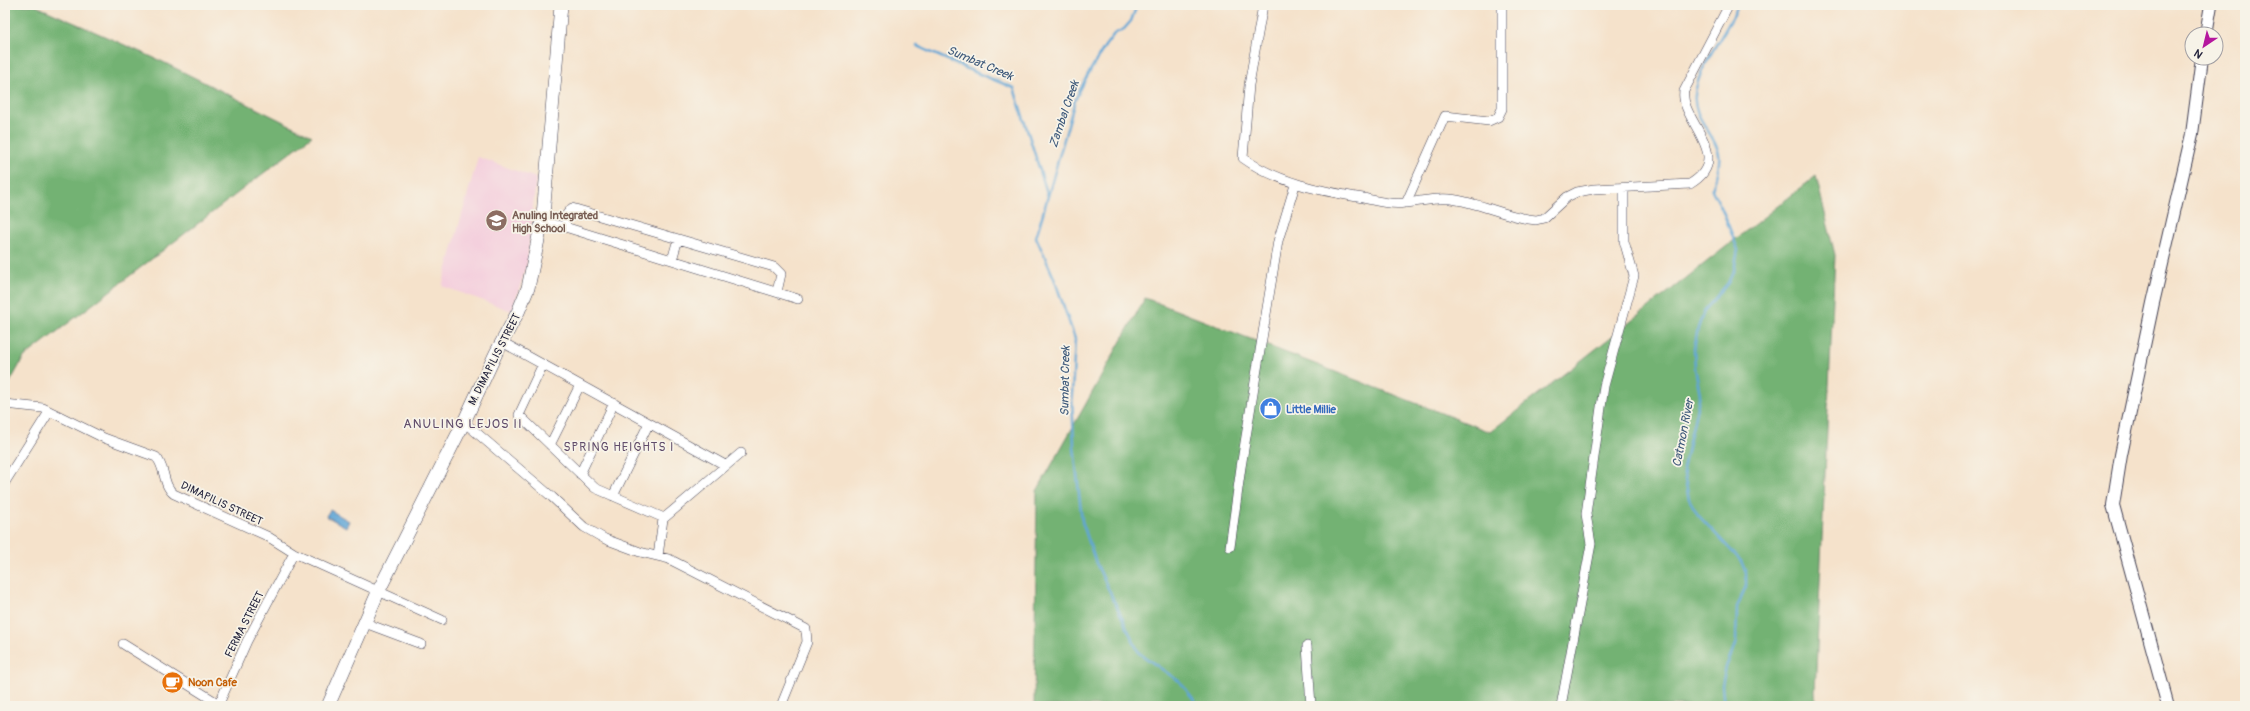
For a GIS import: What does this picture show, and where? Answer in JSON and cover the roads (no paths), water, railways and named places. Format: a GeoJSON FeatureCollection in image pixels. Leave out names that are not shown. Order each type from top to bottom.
{"type":"FeatureCollection","features":[{"type":"Feature","properties":{"kind":"main road","name":"M. DIMAPILIS STREET"},"geometry":{"type":"LineString","coordinates":[[328,706],[379,590],[464,422],[518,312],[528,288],[542,222],[560,32],[561,5]]}},
{"type":"Feature","properties":{"kind":"street"},"geometry":{"type":"LineString","coordinates":[[1263,5],[1249,85],[1243,158],[1253,165],[1296,185],[1382,202],[1406,203],[1427,198],[1449,198],[1536,220],[1548,215],[1572,194],[1594,189],[1690,184],[1702,174],[1707,162],[1707,148],[1704,137],[1687,111],[1683,98],[1691,77],[1728,7]]}},
{"type":"Feature","properties":{"kind":"street"},"geometry":{"type":"LineString","coordinates":[[1406,203],[1444,116],[1489,121],[1498,117],[1502,108],[1504,54],[1502,5]]}},
{"type":"Feature","properties":{"kind":"street"},"geometry":{"type":"LineString","coordinates":[[2207,26],[2211,5]]}},
{"type":"Feature","properties":{"kind":"street"},"geometry":{"type":"LineString","coordinates":[[2168,706],[2113,505],[2121,455],[2153,303],[2192,134],[2201,66]]}},
{"type":"Feature","properties":{"kind":"street"},"geometry":{"type":"LineString","coordinates":[[1230,547],[1241,466],[1278,242],[1296,185]]}},
{"type":"Feature","properties":{"kind":"street"},"geometry":{"type":"LineString","coordinates":[[1561,706],[1591,544],[1586,514],[1604,386],[1634,276],[1624,241],[1624,188]]}},
{"type":"Feature","properties":{"kind":"street"},"geometry":{"type":"LineString","coordinates":[[565,227],[567,214],[572,208],[774,267],[781,274],[777,292]]}},
{"type":"Feature","properties":{"kind":"street"},"geometry":{"type":"LineString","coordinates":[[542,222],[565,227],[798,299]]}},
{"type":"Feature","properties":{"kind":"street"},"geometry":{"type":"LineString","coordinates":[[672,260],[678,239]]}},
{"type":"Feature","properties":{"kind":"street"},"geometry":{"type":"LineString","coordinates":[[502,342],[725,465]]}},
{"type":"Feature","properties":{"kind":"street"},"geometry":{"type":"LineString","coordinates":[[543,364],[519,415],[595,488],[664,518]]}},
{"type":"Feature","properties":{"kind":"street"},"geometry":{"type":"LineString","coordinates":[[550,445],[580,385]]}},
{"type":"Feature","properties":{"kind":"street"},"geometry":{"type":"LineString","coordinates":[[580,474],[614,403]]}},
{"type":"Feature","properties":{"kind":"street","name":"DIMAPILIS STREET"},"geometry":{"type":"LineString","coordinates":[[5,404],[42,408],[104,438],[156,457],[160,462],[167,489],[174,494],[267,536],[294,553],[379,590],[442,620]]}},
{"type":"Feature","properties":{"kind":"street"},"geometry":{"type":"LineString","coordinates":[[5,482],[49,412]]}},
{"type":"Feature","properties":{"kind":"street"},"geometry":{"type":"LineString","coordinates":[[464,422],[547,492],[584,527],[605,538],[670,559],[698,572],[806,629],[807,642],[781,706]]}},
{"type":"Feature","properties":{"kind":"street"},"geometry":{"type":"LineString","coordinates":[[613,496],[648,423]]}},
{"type":"Feature","properties":{"kind":"street"},"geometry":{"type":"LineString","coordinates":[[658,556],[664,518],[741,453]]}},
{"type":"Feature","properties":{"kind":"street","name":"FERMA STREET"},"geometry":{"type":"LineString","coordinates":[[219,705],[247,641],[294,553]]}},
{"type":"Feature","properties":{"kind":"street"},"geometry":{"type":"LineString","coordinates":[[365,623],[421,644]]}},
{"type":"Feature","properties":{"kind":"street"},"geometry":{"type":"LineString","coordinates":[[124,644],[219,705]]}},
{"type":"Feature","properties":{"kind":"street"},"geometry":{"type":"LineString","coordinates":[[1307,646],[1311,706]]}},
{"type":"Feature","properties":{"kind":"water"},"geometry":{"type":"Polygon","coordinates":[[[330,510],[349,521],[346,527],[326,516],[330,510]]]}},
{"type":"Feature","properties":{"kind":"waterway","name":"Zambal Creek"},"geometry":{"type":"LineString","coordinates":[[1048,196],[1075,100],[1105,46],[1114,34],[1124,29],[1131,21],[1137,5]]}},
{"type":"Feature","properties":{"kind":"waterway","name":"Catmon River"},"geometry":{"type":"LineString","coordinates":[[1724,706],[1722,685],[1726,667],[1736,642],[1737,607],[1746,586],[1746,573],[1741,561],[1698,515],[1689,499],[1683,469],[1700,394],[1695,368],[1694,349],[1698,328],[1704,311],[1728,283],[1734,270],[1738,250],[1722,209],[1712,190],[1718,167],[1719,154],[1717,147],[1700,118],[1695,103],[1697,84],[1701,73],[1732,18],[1737,8],[1735,5]]}},
{"type":"Feature","properties":{"kind":"waterway","name":"Sumbat Creek"},"geometry":{"type":"LineString","coordinates":[[917,46],[1014,88],[1048,196],[1036,237],[1054,278],[1075,339],[1072,394],[1074,447],[1082,521],[1096,563],[1139,653],[1180,682],[1199,706]]}},
{"type":"Feature","properties":{"kind":"place","name":"Anuling Integrated High School"},"geometry":{"type":"Point","coordinates":[496,221]}},
{"type":"Feature","properties":{"kind":"place","name":"Little Millie"},"geometry":{"type":"Point","coordinates":[1270,409]}},
{"type":"Feature","properties":{"kind":"place","name":"Noon Cafe"},"geometry":{"type":"Point","coordinates":[172,682]}},
{"type":"Feature","properties":{"kind":"district","name":"ANULING LEJOS II"},"geometry":{"type":"Point","coordinates":[463,423]}},
{"type":"Feature","properties":{"kind":"district","name":"SPRING HEIGHTS I"},"geometry":{"type":"Point","coordinates":[619,447]}}]}
